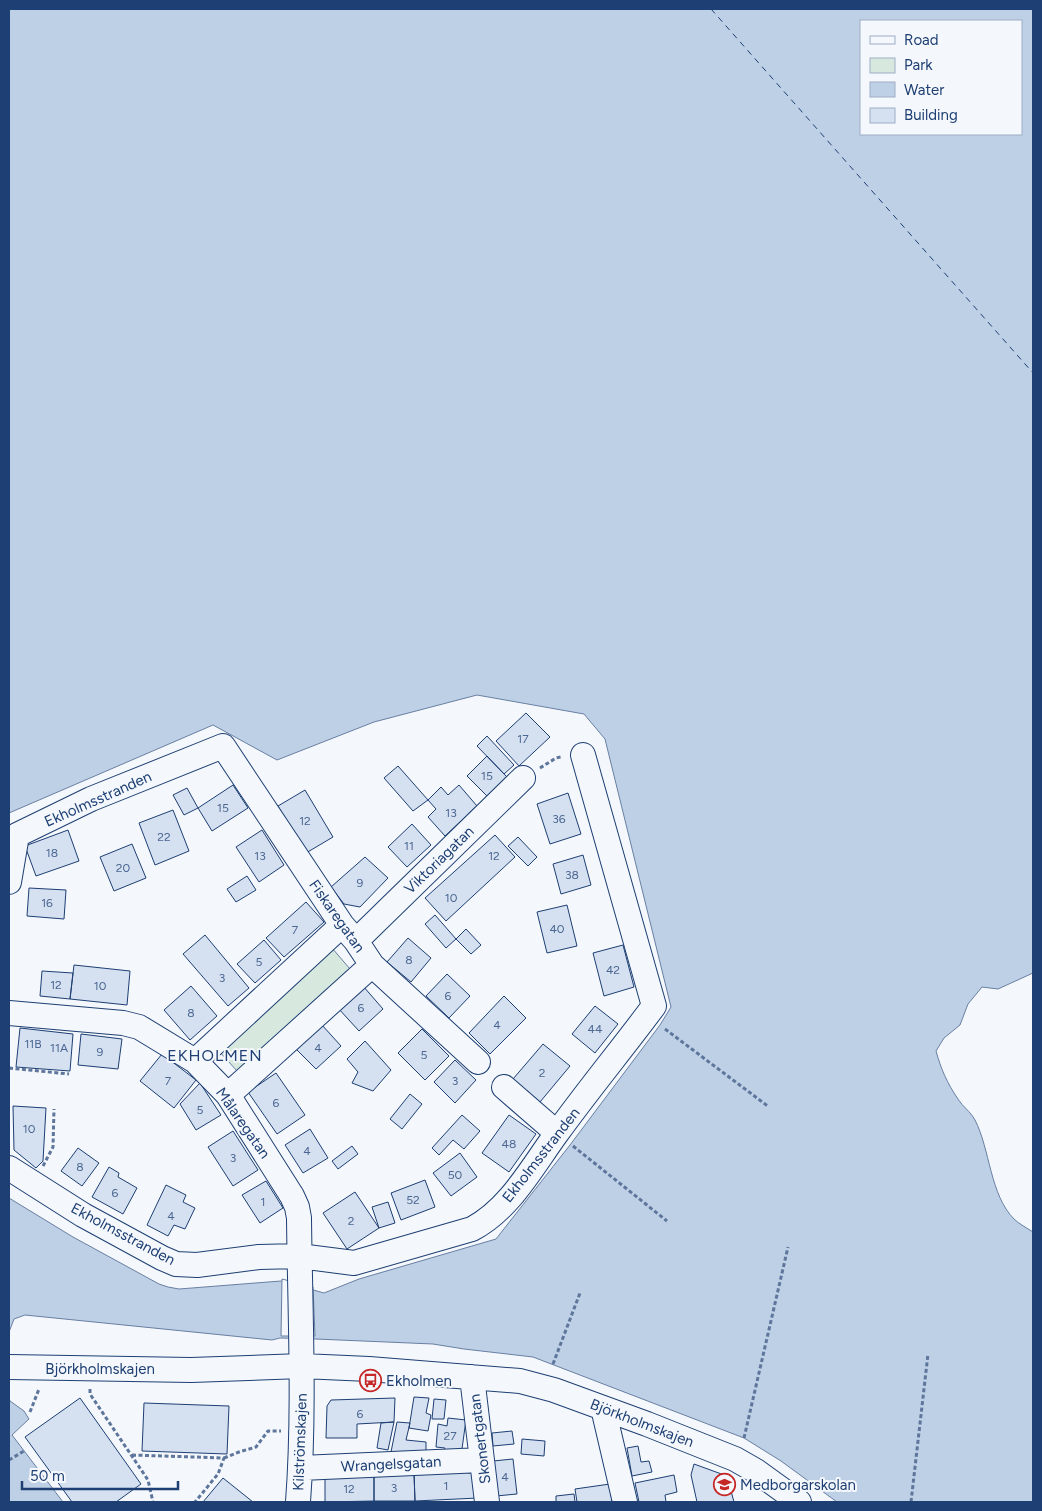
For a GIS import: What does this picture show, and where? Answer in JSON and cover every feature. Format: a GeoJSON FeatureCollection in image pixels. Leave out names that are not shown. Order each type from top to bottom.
{"type":"FeatureCollection","features":[{"type":"Feature","properties":{"kind":"street","name":"Ekholmsstranden"},"geometry":{"type":"LineString","coordinates":[[9,882],[17,835],[91,799],[223,746]]}},
{"type":"Feature","properties":{"kind":"street","name":"Fiskaregatan"},"geometry":{"type":"LineString","coordinates":[[223,746],[372,965],[478,1062]]}},
{"type":"Feature","properties":{"kind":"street","name":"Ekholmsstranden"},"geometry":{"type":"LineString","coordinates":[[9,1168],[83,1215],[176,1264],[197,1265],[259,1257],[299,1256],[354,1263],[472,1229],[485,1222],[564,1139],[654,1006],[583,755]]}},
{"type":"Feature","properties":{"kind":"street","name":"Viktoriagatan"},"geometry":{"type":"LineString","coordinates":[[195,1062],[349,933],[523,778]]}},
{"type":"Feature","properties":{"kind":"street"},"geometry":{"type":"LineString","coordinates":[[228,1095],[372,965]]}},
{"type":"Feature","properties":{"kind":"street","name":"Målaregatan"},"geometry":{"type":"LineString","coordinates":[[9,1013],[123,1022],[139,1027],[195,1062],[228,1095],[295,1201],[298,1218],[302,1374]]}},
{"type":"Feature","properties":{"kind":"street"},"geometry":{"type":"LineString","coordinates":[[504,1086],[564,1139]]}},
{"type":"Feature","properties":{"kind":"street","name":"Björkholmskajen"},"geometry":{"type":"LineString","coordinates":[[9,1368],[191,1370],[302,1374],[369,1369],[520,1381],[554,1390],[735,1459],[756,1471],[799,1502]]}},
{"type":"Feature","properties":{"kind":"street","name":"Kilströmskajen"},"geometry":{"type":"LineString","coordinates":[[298,1502],[302,1374]]}},
{"type":"Feature","properties":{"kind":"street","name":"Skonertgatan"},"geometry":{"type":"LineString","coordinates":[[472,1376],[488,1502]]}},
{"type":"Feature","properties":{"kind":"street"},"geometry":{"type":"LineString","coordinates":[[603,1408],[625,1502]]}},
{"type":"Feature","properties":{"kind":"street","name":"Wrangelsgatan"},"geometry":{"type":"LineString","coordinates":[[300,1468],[482,1460]]}},
{"type":"Feature","properties":{"kind":"path"},"geometry":{"type":"LineString","coordinates":[[660,1026],[769,1107]]}},
{"type":"Feature","properties":{"kind":"path"},"geometry":{"type":"LineString","coordinates":[[9,1068],[69,1074]]}},
{"type":"Feature","properties":{"kind":"path"},"geometry":{"type":"LineString","coordinates":[[33,1184],[52,1147],[54,1109]]}},
{"type":"Feature","properties":{"kind":"path"},"geometry":{"type":"LineString","coordinates":[[564,1139],[667,1221]]}},
{"type":"Feature","properties":{"kind":"path"},"geometry":{"type":"LineString","coordinates":[[744,1438],[788,1247]]}},
{"type":"Feature","properties":{"kind":"path"},"geometry":{"type":"LineString","coordinates":[[553,1364],[580,1293]]}},
{"type":"Feature","properties":{"kind":"path"},"geometry":{"type":"LineString","coordinates":[[911,1502],[928,1354]]}},
{"type":"Feature","properties":{"kind":"path"},"geometry":{"type":"LineString","coordinates":[[92,1369],[90,1394],[148,1480],[153,1502]]}},
{"type":"Feature","properties":{"kind":"path"},"geometry":{"type":"LineString","coordinates":[[30,1412],[37,1396]]}},
{"type":"Feature","properties":{"kind":"path"},"geometry":{"type":"LineString","coordinates":[[131,1455],[224,1458],[256,1447],[268,1431]]}},
{"type":"Feature","properties":{"kind":"path"},"geometry":{"type":"LineString","coordinates":[[9,1460],[24,1451]]}},
{"type":"Feature","properties":{"kind":"path"},"geometry":{"type":"LineString","coordinates":[[195,1502],[218,1474],[224,1458]]}},
{"type":"Feature","properties":{"kind":"green space"},"geometry":{"type":"Polygon","coordinates":[[[332,948],[350,969],[237,1071],[218,1050],[332,948]]]}},
{"type":"Feature","properties":{"kind":"water"},"geometry":{"type":"Polygon","coordinates":[[[9,9],[1033,9],[1033,973],[998,989],[982,987],[968,1004],[960,1025],[944,1038],[936,1051],[942,1070],[951,1087],[960,1102],[975,1120],[984,1144],[995,1185],[1006,1209],[1016,1221],[1033,1232],[1033,1502],[837,1502],[781,1461],[744,1438],[533,1357],[433,1344],[280,1338],[272,1340],[25,1315],[14,1319],[9,1332],[9,1198],[73,1237],[159,1284],[179,1289],[281,1281],[324,1293],[359,1279],[496,1239],[570,1145],[660,1025],[671,1007],[605,739],[584,714],[477,695],[374,722],[277,760],[213,725],[9,813],[9,9]]]}},
{"type":"Feature","properties":{"kind":"water"},"geometry":{"type":"Polygon","coordinates":[[[9,1399],[24,1411],[29,1419],[12,1435],[63,1502],[9,1502],[9,1399]]]}},
{"type":"Feature","properties":{"kind":"pier"},"geometry":{"type":"Polygon","coordinates":[[[282,1279],[313,1287],[315,1336],[281,1336],[282,1279]]]}},
{"type":"Feature","properties":{"kind":"building"},"geometry":{"type":"Polygon","coordinates":[[[526,713],[550,737],[519,766],[496,741],[526,713]]]}},
{"type":"Feature","properties":{"kind":"building"},"geometry":{"type":"Polygon","coordinates":[[[487,736],[514,765],[504,774],[477,746],[487,736]]]}},
{"type":"Feature","properties":{"kind":"building"},"geometry":{"type":"Polygon","coordinates":[[[487,756],[507,777],[487,796],[467,776],[487,756]]]}},
{"type":"Feature","properties":{"kind":"building"},"geometry":{"type":"Polygon","coordinates":[[[398,766],[428,800],[413,811],[384,778],[398,766]]]}},
{"type":"Feature","properties":{"kind":"building"},"geometry":{"type":"Polygon","coordinates":[[[233,785],[248,808],[212,831],[198,808],[233,785]]]}},
{"type":"Feature","properties":{"kind":"building"},"geometry":{"type":"Polygon","coordinates":[[[459,785],[477,806],[445,836],[428,817],[436,809],[428,800],[441,787],[448,795],[459,785]]]}},
{"type":"Feature","properties":{"kind":"building"},"geometry":{"type":"Polygon","coordinates":[[[187,788],[198,808],[184,815],[173,795],[187,788]]]}},
{"type":"Feature","properties":{"kind":"building"},"geometry":{"type":"Polygon","coordinates":[[[305,790],[333,837],[306,853],[278,806],[305,790]]]}},
{"type":"Feature","properties":{"kind":"building"},"geometry":{"type":"Polygon","coordinates":[[[568,793],[581,834],[550,844],[537,804],[568,793]]]}},
{"type":"Feature","properties":{"kind":"building"},"geometry":{"type":"Polygon","coordinates":[[[173,810],[189,851],[155,865],[139,823],[173,810]]]}},
{"type":"Feature","properties":{"kind":"building"},"geometry":{"type":"Polygon","coordinates":[[[412,824],[431,845],[407,867],[388,847],[412,824]]]}},
{"type":"Feature","properties":{"kind":"building"},"geometry":{"type":"Polygon","coordinates":[[[68,830],[79,861],[36,876],[25,846],[68,830]]]}},
{"type":"Feature","properties":{"kind":"building"},"geometry":{"type":"Polygon","coordinates":[[[262,830],[284,865],[259,882],[236,847],[262,830]]]}},
{"type":"Feature","properties":{"kind":"building"},"geometry":{"type":"Polygon","coordinates":[[[495,835],[515,857],[446,921],[425,898],[495,835]]]}},
{"type":"Feature","properties":{"kind":"building"},"geometry":{"type":"Polygon","coordinates":[[[518,837],[537,857],[528,866],[508,846],[518,837]]]}},
{"type":"Feature","properties":{"kind":"building"},"geometry":{"type":"Polygon","coordinates":[[[132,844],[146,878],[114,891],[100,857],[132,844]]]}},
{"type":"Feature","properties":{"kind":"building"},"geometry":{"type":"Polygon","coordinates":[[[583,855],[591,885],[561,894],[553,864],[583,855]]]}},
{"type":"Feature","properties":{"kind":"building"},"geometry":{"type":"Polygon","coordinates":[[[365,857],[388,878],[360,907],[344,904],[331,887],[365,857]]]}},
{"type":"Feature","properties":{"kind":"building"},"geometry":{"type":"Polygon","coordinates":[[[247,876],[256,890],[236,902],[227,889],[247,876]]]}},
{"type":"Feature","properties":{"kind":"building"},"geometry":{"type":"Polygon","coordinates":[[[29,888],[66,890],[64,919],[27,916],[29,888]]]}},
{"type":"Feature","properties":{"kind":"building"},"geometry":{"type":"Polygon","coordinates":[[[306,902],[324,922],[284,957],[266,938],[306,902]]]}},
{"type":"Feature","properties":{"kind":"building"},"geometry":{"type":"Polygon","coordinates":[[[567,905],[577,946],[547,953],[537,912],[567,905]]]}},
{"type":"Feature","properties":{"kind":"building"},"geometry":{"type":"Polygon","coordinates":[[[435,915],[456,939],[446,948],[425,924],[435,915]]]}},
{"type":"Feature","properties":{"kind":"building"},"geometry":{"type":"Polygon","coordinates":[[[466,929],[481,945],[471,954],[456,939],[466,929]]]}},
{"type":"Feature","properties":{"kind":"building"},"geometry":{"type":"Polygon","coordinates":[[[205,935],[249,988],[228,1006],[183,954],[205,935]]]}},
{"type":"Feature","properties":{"kind":"building"},"geometry":{"type":"Polygon","coordinates":[[[408,938],[431,958],[411,982],[387,962],[408,938]]]}},
{"type":"Feature","properties":{"kind":"building"},"geometry":{"type":"Polygon","coordinates":[[[264,940],[281,960],[255,983],[237,964],[264,940]]]}},
{"type":"Feature","properties":{"kind":"building"},"geometry":{"type":"Polygon","coordinates":[[[623,945],[634,987],[604,996],[593,953],[623,945]]]}},
{"type":"Feature","properties":{"kind":"building"},"geometry":{"type":"Polygon","coordinates":[[[74,965],[130,971],[127,1005],[70,999],[74,965]]]}},
{"type":"Feature","properties":{"kind":"building"},"geometry":{"type":"Polygon","coordinates":[[[42,971],[73,973],[70,999],[40,996],[42,971]]]}},
{"type":"Feature","properties":{"kind":"building"},"geometry":{"type":"Polygon","coordinates":[[[447,974],[470,996],[449,1018],[426,996],[447,974]]]}},
{"type":"Feature","properties":{"kind":"building"},"geometry":{"type":"Polygon","coordinates":[[[191,986],[217,1016],[190,1040],[164,1010],[191,986]]]}},
{"type":"Feature","properties":{"kind":"building"},"geometry":{"type":"Polygon","coordinates":[[[363,986],[383,1009],[359,1031],[338,1008],[363,986]]]}},
{"type":"Feature","properties":{"kind":"building"},"geometry":{"type":"Polygon","coordinates":[[[504,996],[526,1018],[490,1054],[469,1033],[504,996]]]}},
{"type":"Feature","properties":{"kind":"building"},"geometry":{"type":"Polygon","coordinates":[[[595,1006],[618,1024],[595,1053],[572,1034],[595,1006]]]}},
{"type":"Feature","properties":{"kind":"building"},"geometry":{"type":"Polygon","coordinates":[[[322,1025],[341,1046],[316,1069],[296,1049],[322,1025]]]}},
{"type":"Feature","properties":{"kind":"building"},"geometry":{"type":"Polygon","coordinates":[[[20,1028],[73,1034],[70,1071],[16,1067],[20,1028]]]}},
{"type":"Feature","properties":{"kind":"building"},"geometry":{"type":"Polygon","coordinates":[[[422,1029],[449,1056],[425,1080],[398,1053],[422,1029]]]}},
{"type":"Feature","properties":{"kind":"building"},"geometry":{"type":"Polygon","coordinates":[[[81,1034],[122,1039],[118,1069],[78,1065],[81,1034]]]}},
{"type":"Feature","properties":{"kind":"building"},"geometry":{"type":"Polygon","coordinates":[[[365,1041],[391,1070],[373,1091],[352,1083],[358,1072],[347,1059],[365,1041]]]}},
{"type":"Feature","properties":{"kind":"building"},"geometry":{"type":"Polygon","coordinates":[[[543,1044],[570,1066],[540,1102],[513,1079],[543,1044]]]}},
{"type":"Feature","properties":{"kind":"building"},"geometry":{"type":"Polygon","coordinates":[[[162,1054],[196,1080],[174,1108],[140,1081],[162,1054]]]}},
{"type":"Feature","properties":{"kind":"building"},"geometry":{"type":"Polygon","coordinates":[[[455,1060],[476,1080],[455,1103],[434,1082],[455,1060]]]}},
{"type":"Feature","properties":{"kind":"building"},"geometry":{"type":"Polygon","coordinates":[[[276,1073],[305,1115],[277,1134],[248,1092],[276,1073]]]}},
{"type":"Feature","properties":{"kind":"building"},"geometry":{"type":"Polygon","coordinates":[[[200,1083],[221,1115],[196,1130],[180,1104],[200,1083]]]}},
{"type":"Feature","properties":{"kind":"building"},"geometry":{"type":"Polygon","coordinates":[[[410,1094],[422,1104],[402,1129],[390,1119],[410,1094]]]}},
{"type":"Feature","properties":{"kind":"building"},"geometry":{"type":"Polygon","coordinates":[[[13,1106],[46,1108],[43,1161],[36,1168],[14,1150],[13,1106]]]}},
{"type":"Feature","properties":{"kind":"building"},"geometry":{"type":"Polygon","coordinates":[[[462,1115],[480,1131],[464,1149],[453,1140],[439,1155],[432,1148],[462,1115]]]}},
{"type":"Feature","properties":{"kind":"building"},"geometry":{"type":"Polygon","coordinates":[[[509,1115],[536,1134],[509,1172],[482,1153],[509,1115]]]}},
{"type":"Feature","properties":{"kind":"building"},"geometry":{"type":"Polygon","coordinates":[[[310,1129],[328,1158],[303,1173],[285,1145],[310,1129]]]}},
{"type":"Feature","properties":{"kind":"building"},"geometry":{"type":"Polygon","coordinates":[[[233,1131],[258,1170],[233,1186],[208,1147],[233,1131]]]}},
{"type":"Feature","properties":{"kind":"building"},"geometry":{"type":"Polygon","coordinates":[[[352,1146],[358,1154],[338,1169],[332,1161],[352,1146]]]}},
{"type":"Feature","properties":{"kind":"building"},"geometry":{"type":"Polygon","coordinates":[[[78,1148],[99,1163],[82,1186],[61,1171],[78,1148]]]}},
{"type":"Feature","properties":{"kind":"building"},"geometry":{"type":"Polygon","coordinates":[[[460,1153],[477,1177],[451,1196],[433,1173],[460,1153]]]}},
{"type":"Feature","properties":{"kind":"building"},"geometry":{"type":"Polygon","coordinates":[[[109,1167],[119,1173],[118,1177],[137,1188],[123,1214],[92,1197],[109,1167]]]}},
{"type":"Feature","properties":{"kind":"building"},"geometry":{"type":"Polygon","coordinates":[[[425,1180],[435,1207],[401,1220],[391,1193],[425,1180]]]}},
{"type":"Feature","properties":{"kind":"building"},"geometry":{"type":"Polygon","coordinates":[[[266,1181],[283,1208],[260,1223],[242,1195],[266,1181]]]}},
{"type":"Feature","properties":{"kind":"building"},"geometry":{"type":"Polygon","coordinates":[[[166,1185],[186,1195],[183,1202],[195,1208],[185,1229],[174,1225],[168,1236],[147,1225],[166,1185]]]}},
{"type":"Feature","properties":{"kind":"building"},"geometry":{"type":"Polygon","coordinates":[[[355,1192],[379,1228],[347,1249],[323,1213],[355,1192]]]}},
{"type":"Feature","properties":{"kind":"building"},"geometry":{"type":"Polygon","coordinates":[[[388,1202],[395,1223],[379,1228],[372,1207],[388,1202]]]}},
{"type":"Feature","properties":{"kind":"building"},"geometry":{"type":"Polygon","coordinates":[[[414,1397],[429,1398],[426,1413],[431,1415],[428,1431],[409,1428],[414,1397]]]}},
{"type":"Feature","properties":{"kind":"building"},"geometry":{"type":"Polygon","coordinates":[[[80,1398],[141,1484],[116,1502],[72,1502],[25,1437],[80,1398]]]}},
{"type":"Feature","properties":{"kind":"building"},"geometry":{"type":"Polygon","coordinates":[[[395,1398],[394,1422],[357,1424],[357,1438],[326,1438],[327,1406],[331,1400],[395,1398]]]}},
{"type":"Feature","properties":{"kind":"building"},"geometry":{"type":"Polygon","coordinates":[[[434,1399],[446,1400],[444,1419],[432,1419],[434,1399]]]}},
{"type":"Feature","properties":{"kind":"building"},"geometry":{"type":"Polygon","coordinates":[[[144,1403],[229,1406],[227,1454],[142,1451],[144,1403]]]}},
{"type":"Feature","properties":{"kind":"building"},"geometry":{"type":"Polygon","coordinates":[[[448,1418],[466,1420],[461,1456],[443,1454],[445,1448],[436,1447],[438,1424],[447,1426],[448,1418]]]}},
{"type":"Feature","properties":{"kind":"building"},"geometry":{"type":"Polygon","coordinates":[[[394,1422],[388,1450],[377,1448],[381,1423],[394,1422]]]}},
{"type":"Feature","properties":{"kind":"building"},"geometry":{"type":"Polygon","coordinates":[[[397,1422],[410,1423],[406,1440],[426,1442],[426,1455],[391,1452],[397,1422]]]}},
{"type":"Feature","properties":{"kind":"building"},"geometry":{"type":"Polygon","coordinates":[[[512,1431],[514,1444],[493,1446],[492,1433],[512,1431]]]}},
{"type":"Feature","properties":{"kind":"building"},"geometry":{"type":"Polygon","coordinates":[[[522,1439],[545,1441],[544,1456],[521,1454],[522,1439]]]}},
{"type":"Feature","properties":{"kind":"building"},"geometry":{"type":"Polygon","coordinates":[[[638,1446],[641,1462],[649,1461],[652,1472],[632,1476],[627,1448],[638,1446]]]}},
{"type":"Feature","properties":{"kind":"building"},"geometry":{"type":"Polygon","coordinates":[[[513,1459],[517,1494],[496,1496],[493,1461],[513,1459]]]}},
{"type":"Feature","properties":{"kind":"building"},"geometry":{"type":"Polygon","coordinates":[[[694,1464],[727,1476],[734,1502],[697,1502],[691,1475],[694,1464]]]}},
{"type":"Feature","properties":{"kind":"building"},"geometry":{"type":"Polygon","coordinates":[[[477,1471],[478,1498],[415,1501],[414,1473],[477,1471]]]}},
{"type":"Feature","properties":{"kind":"building"},"geometry":{"type":"Polygon","coordinates":[[[414,1473],[415,1501],[374,1501],[374,1475],[414,1473]]]}},
{"type":"Feature","properties":{"kind":"building"},"geometry":{"type":"Polygon","coordinates":[[[374,1475],[374,1501],[325,1502],[325,1476],[374,1475]]]}},
{"type":"Feature","properties":{"kind":"building"},"geometry":{"type":"Polygon","coordinates":[[[674,1475],[677,1492],[665,1495],[666,1502],[639,1502],[635,1483],[674,1475]]]}},
{"type":"Feature","properties":{"kind":"building"},"geometry":{"type":"Polygon","coordinates":[[[223,1478],[253,1502],[203,1502],[223,1478]]]}},
{"type":"Feature","properties":{"kind":"building"},"geometry":{"type":"Polygon","coordinates":[[[610,1484],[612,1502],[577,1502],[575,1489],[610,1484]]]}},
{"type":"Feature","properties":{"kind":"building"},"geometry":{"type":"Polygon","coordinates":[[[574,1494],[575,1502],[556,1502],[556,1496],[574,1494]]]}},
{"type":"Feature","properties":{"kind":"ferry route"},"geometry":{"type":"LineString","coordinates":[[711,9],[1033,373]]}},
{"type":"Feature","properties":{"kind":"place","name":"Ekholmen"},"geometry":{"type":"Point","coordinates":[370,1381]}},
{"type":"Feature","properties":{"kind":"place","name":"Medborgarskolan"},"geometry":{"type":"Point","coordinates":[724,1485]}},
{"type":"Feature","properties":{"kind":"district","name":"EKHOLMEN"},"geometry":{"type":"Point","coordinates":[215,1055]}}]}
